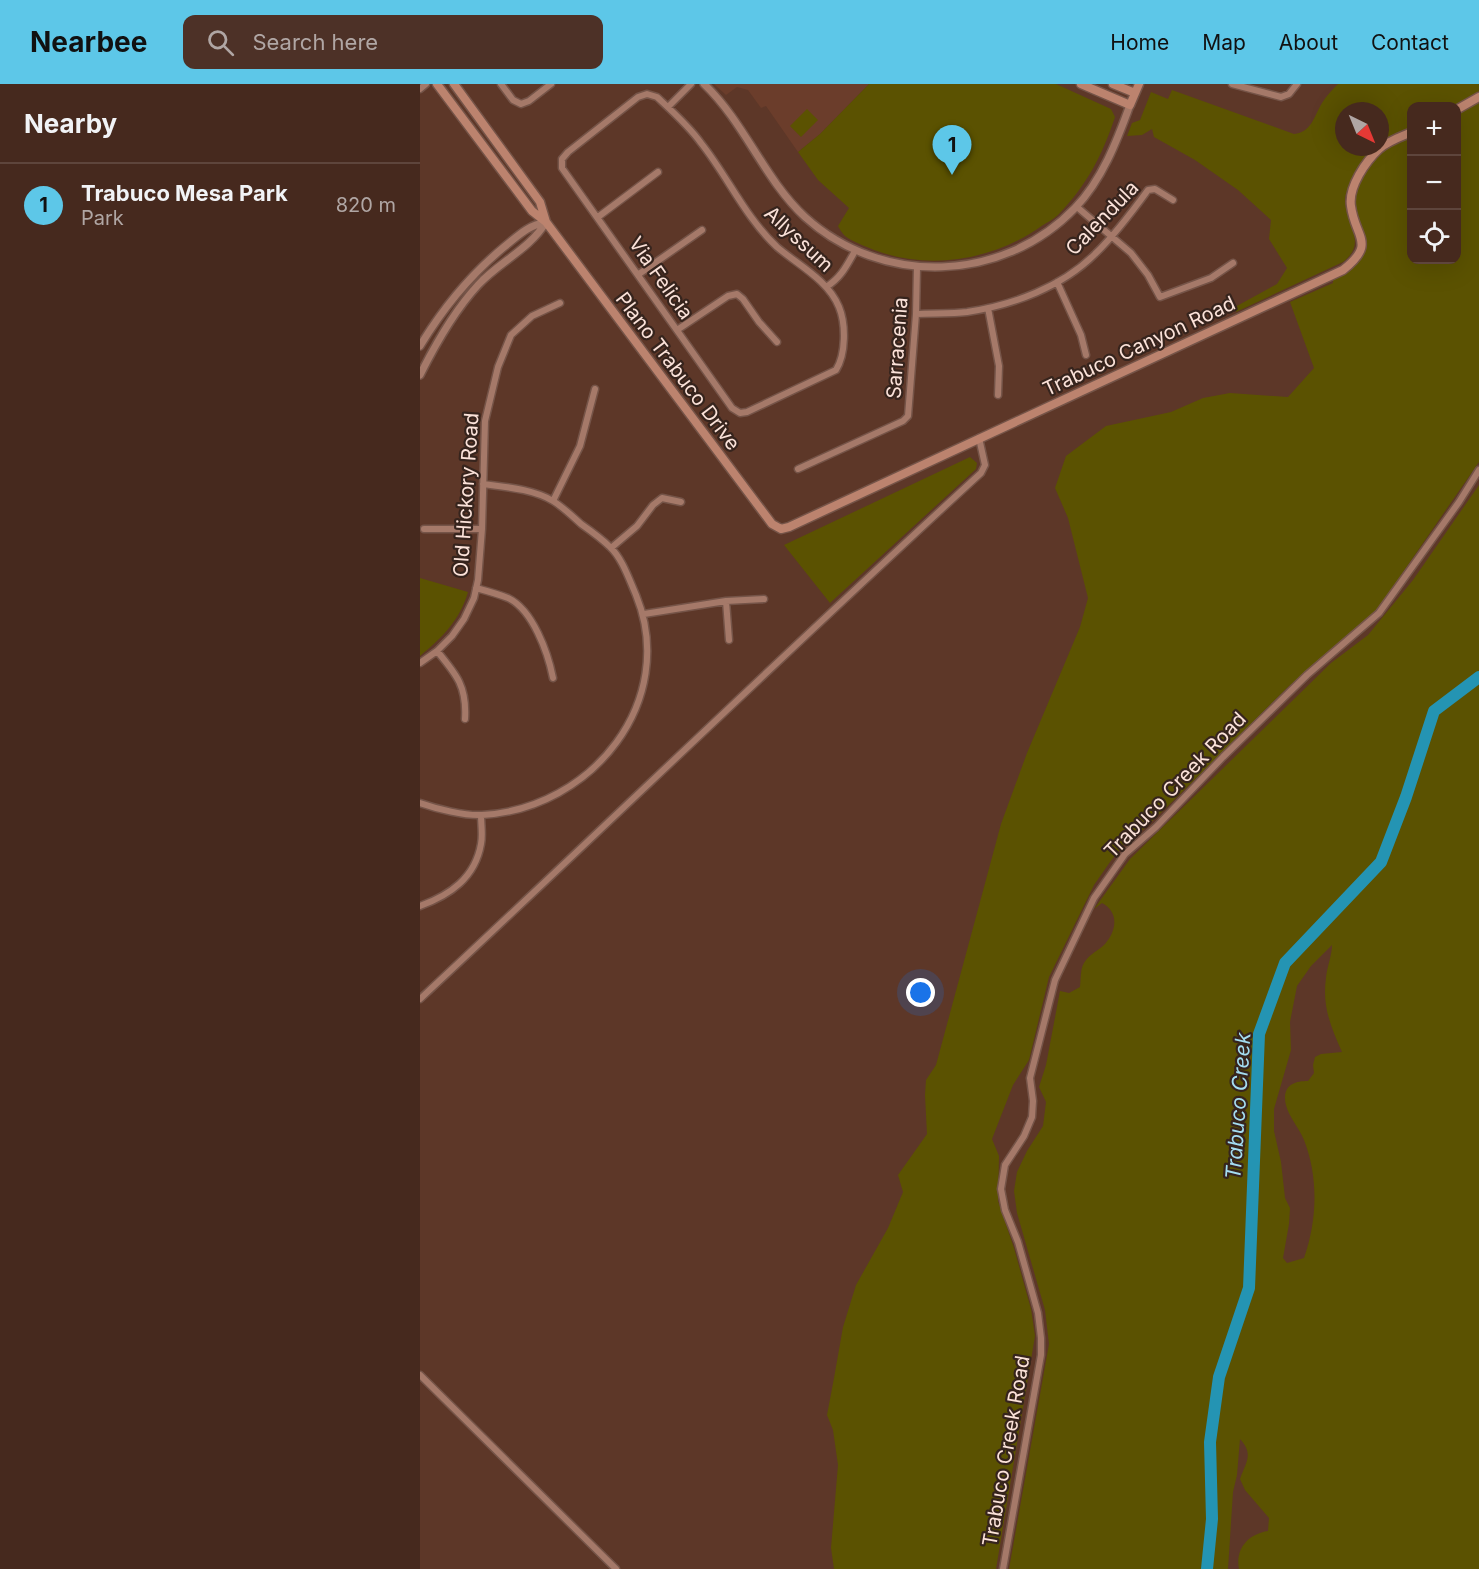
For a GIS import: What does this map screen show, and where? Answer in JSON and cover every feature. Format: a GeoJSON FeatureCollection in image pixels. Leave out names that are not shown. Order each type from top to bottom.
{"type":"FeatureCollection","features":[{"type":"Feature","properties":{"kind":"main road","name":"Plano Trabuco Drive"},"geometry":{"type":"LineString","coordinates":[[438,84],[532,211],[546,222],[772,524],[781,529],[789,527]]}},
{"type":"Feature","properties":{"kind":"main road","name":"Plano Trabuco Drive"},"geometry":{"type":"LineString","coordinates":[[454,84],[540,202],[546,222]]}},
{"type":"Feature","properties":{"kind":"main road"},"geometry":{"type":"LineString","coordinates":[[1081,84],[1130,105],[1139,84]]}},
{"type":"Feature","properties":{"kind":"main road"},"geometry":{"type":"LineString","coordinates":[[1113,84],[1135,93]]}},
{"type":"Feature","properties":{"kind":"main road"},"geometry":{"type":"LineString","coordinates":[[1461,107],[1479,97]]}},
{"type":"Feature","properties":{"kind":"main road","name":"Trabuco Canyon Road"},"geometry":{"type":"LineString","coordinates":[[789,527],[1343,270],[1355,260],[1362,248],[1361,237],[1350,205],[1353,188],[1365,167],[1380,148],[1407,134]]}},
{"type":"Feature","properties":{"kind":"street"},"geometry":{"type":"LineString","coordinates":[[420,89],[426,84]]}},
{"type":"Feature","properties":{"kind":"street"},"geometry":{"type":"LineString","coordinates":[[501,84],[513,100],[521,104],[529,101],[551,84]]}},
{"type":"Feature","properties":{"kind":"street"},"geometry":{"type":"LineString","coordinates":[[668,107],[691,84]]}},
{"type":"Feature","properties":{"kind":"street"},"geometry":{"type":"LineString","coordinates":[[704,84],[728,110],[789,201],[820,230],[855,251],[886,262],[917,268],[939,269],[970,265],[1009,253],[1037,240],[1058,225],[1077,207],[1105,166],[1130,105]]}},
{"type":"Feature","properties":{"kind":"street"},"geometry":{"type":"LineString","coordinates":[[1232,84],[1285,97],[1297,84]]}},
{"type":"Feature","properties":{"kind":"street"},"geometry":{"type":"LineString","coordinates":[[1256,91],[1260,84]]}},
{"type":"Feature","properties":{"kind":"street","name":"Allyssum"},"geometry":{"type":"LineString","coordinates":[[562,159],[638,97],[647,94],[657,97],[701,143],[756,225],[780,249],[826,287],[839,306],[842,316],[843,346],[840,364],[836,369],[747,412],[740,413]]}},
{"type":"Feature","properties":{"kind":"street","name":"Via Felicia"},"geometry":{"type":"LineString","coordinates":[[562,159],[562,168],[732,408],[740,413]]}},
{"type":"Feature","properties":{"kind":"street"},"geometry":{"type":"LineString","coordinates":[[598,217],[658,172]]}},
{"type":"Feature","properties":{"kind":"street","name":"Calendula"},"geometry":{"type":"LineString","coordinates":[[916,314],[965,312],[988,308],[1031,295],[1057,282],[1079,267],[1111,237],[1148,190],[1155,189],[1173,200]]}},
{"type":"Feature","properties":{"kind":"street"},"geometry":{"type":"LineString","coordinates":[[1077,207],[1131,253],[1148,275],[1160,297],[1211,278],[1233,263]]}},
{"type":"Feature","properties":{"kind":"street"},"geometry":{"type":"LineString","coordinates":[[420,346],[439,315],[459,289],[485,262],[531,225],[546,222]]}},
{"type":"Feature","properties":{"kind":"street"},"geometry":{"type":"LineString","coordinates":[[420,375],[445,328],[479,284],[538,236],[546,222]]}},
{"type":"Feature","properties":{"kind":"street"},"geometry":{"type":"LineString","coordinates":[[639,274],[702,230]]}},
{"type":"Feature","properties":{"kind":"street"},"geometry":{"type":"LineString","coordinates":[[826,287],[835,282],[855,251]]}},
{"type":"Feature","properties":{"kind":"street","name":"Sarracenia"},"geometry":{"type":"LineString","coordinates":[[798,469],[906,419],[909,412],[917,268]]}},
{"type":"Feature","properties":{"kind":"street"},"geometry":{"type":"LineString","coordinates":[[1057,282],[1081,335],[1086,355]]}},
{"type":"Feature","properties":{"kind":"street"},"geometry":{"type":"LineString","coordinates":[[677,330],[728,296],[737,294],[777,342]]}},
{"type":"Feature","properties":{"kind":"street","name":"Old Hickory Road"},"geometry":{"type":"LineString","coordinates":[[420,663],[452,636],[464,619],[476,588],[482,529],[485,422],[498,368],[511,335],[532,316],[560,303]]}},
{"type":"Feature","properties":{"kind":"street"},"geometry":{"type":"LineString","coordinates":[[988,308],[999,366],[998,395]]}},
{"type":"Feature","properties":{"kind":"street"},"geometry":{"type":"LineString","coordinates":[[553,501],[580,446],[595,389]]}},
{"type":"Feature","properties":{"kind":"street"},"geometry":{"type":"LineString","coordinates":[[420,999],[981,473],[985,465],[979,438]]}},
{"type":"Feature","properties":{"kind":"street","name":"Trabuco Creek Road"},"geometry":{"type":"LineString","coordinates":[[1003,1569],[1041,1355],[1041,1338],[1038,1313],[1018,1242],[1005,1210],[1001,1189],[1005,1165],[1024,1136],[1032,1118],[1033,1101],[1030,1078],[1055,980],[1094,898],[1125,854],[1156,827],[1223,757],[1307,675],[1379,613],[1479,470]]}},
{"type":"Feature","properties":{"kind":"street"},"geometry":{"type":"LineString","coordinates":[[420,804],[481,815],[527,808],[564,792],[588,775],[625,733],[645,678],[644,614],[629,579],[611,548],[553,501],[520,489],[483,484]]}},
{"type":"Feature","properties":{"kind":"street"},"geometry":{"type":"LineString","coordinates":[[611,548],[637,526],[653,505],[662,498],[681,502]]}},
{"type":"Feature","properties":{"kind":"street"},"geometry":{"type":"LineString","coordinates":[[424,529],[482,529]]}},
{"type":"Feature","properties":{"kind":"street"},"geometry":{"type":"LineString","coordinates":[[476,588],[510,599],[528,617],[546,651],[553,678]]}},
{"type":"Feature","properties":{"kind":"street"},"geometry":{"type":"LineString","coordinates":[[644,614],[726,601],[764,599]]}},
{"type":"Feature","properties":{"kind":"street"},"geometry":{"type":"LineString","coordinates":[[726,601],[729,640]]}},
{"type":"Feature","properties":{"kind":"street"},"geometry":{"type":"LineString","coordinates":[[437,651],[461,682],[466,703],[465,719]]}},
{"type":"Feature","properties":{"kind":"street"},"geometry":{"type":"LineString","coordinates":[[420,906],[445,896],[465,878],[474,864],[481,844],[481,815]]}},
{"type":"Feature","properties":{"kind":"street"},"geometry":{"type":"LineString","coordinates":[[420,1374],[616,1569]]}},
{"type":"Feature","properties":{"kind":"shaded area"},"geometry":{"type":"Polygon","coordinates":[[[714,84],[869,84],[820,134],[798,152],[766,106],[761,108],[748,90],[737,87],[726,95],[714,84]]]}},
{"type":"Feature","properties":{"kind":"shaded area"},"geometry":{"type":"Polygon","coordinates":[[[869,84],[1056,84],[1111,109],[1115,117],[1105,145],[1085,181],[1055,218],[1004,247],[983,254],[939,261],[917,260],[874,250],[845,236],[838,226],[849,208],[818,180],[798,152],[820,134],[869,84]]]}},
{"type":"Feature","properties":{"kind":"shaded area"},"geometry":{"type":"Polygon","coordinates":[[[1338,84],[1479,84],[1479,91],[1461,102],[1407,102],[1407,129],[1389,138],[1389,102],[1335,102],[1335,156],[1367,156],[1348,189],[1345,201],[1354,233],[1354,248],[1343,262],[1236,312],[1235,307],[1277,284],[1287,268],[1269,239],[1271,220],[1238,190],[1195,160],[1154,137],[1152,129],[1142,135],[1127,136],[1132,123],[1140,120],[1151,92],[1168,99],[1172,90],[1294,134],[1309,127],[1329,93],[1338,84]]]}},
{"type":"Feature","properties":{"kind":"shaded area"},"geometry":{"type":"Polygon","coordinates":[[[1479,101],[1479,462],[1374,614],[1289,686],[1144,829],[1124,844],[1094,885],[1049,977],[1029,1060],[1013,1085],[992,1139],[999,1156],[998,1201],[1031,1309],[1035,1336],[996,1569],[834,1569],[831,1548],[838,1465],[833,1430],[827,1415],[843,1327],[856,1285],[888,1228],[903,1192],[898,1175],[927,1134],[926,1080],[936,1065],[1001,824],[1027,753],[1080,627],[1088,598],[1068,518],[1055,488],[1066,456],[1106,426],[1171,412],[1203,398],[1230,393],[1288,397],[1314,368],[1290,302],[1333,283],[1333,279],[1348,271],[1359,260],[1365,247],[1354,207],[1358,188],[1377,156],[1389,156],[1389,146],[1407,137],[1407,264],[1461,264],[1461,112],[1479,101]]]}},
{"type":"Feature","properties":{"kind":"shaded area"},"geometry":{"type":"Polygon","coordinates":[[[807,109],[818,120],[801,137],[790,126],[807,109]]]}},
{"type":"Feature","properties":{"kind":"shaded area"},"geometry":{"type":"Polygon","coordinates":[[[970,457],[977,463],[976,469],[830,603],[784,545],[970,457]]]}},
{"type":"Feature","properties":{"kind":"shaded area"},"geometry":{"type":"Polygon","coordinates":[[[1479,485],[1479,1569],[1239,1569],[1241,1549],[1254,1535],[1268,1531],[1269,1518],[1245,1490],[1240,1479],[1248,1454],[1240,1439],[1233,1492],[1228,1569],[1009,1569],[1049,1344],[1045,1310],[1017,1213],[1014,1191],[1017,1172],[1043,1126],[1046,1102],[1039,1087],[1046,1065],[1060,991],[1069,993],[1080,987],[1084,963],[1109,939],[1114,927],[1114,916],[1102,903],[1094,909],[1130,859],[1331,663],[1368,635],[1413,580],[1479,485]],[[1332,945],[1311,966],[1297,986],[1290,1022],[1291,1050],[1274,1109],[1274,1131],[1281,1162],[1285,1198],[1290,1208],[1283,1258],[1287,1263],[1304,1258],[1312,1229],[1314,1184],[1309,1154],[1302,1135],[1287,1109],[1285,1093],[1292,1084],[1308,1081],[1314,1073],[1315,1057],[1321,1054],[1342,1052],[1331,1025],[1325,998],[1332,945]]]}},
{"type":"Feature","properties":{"kind":"shaded area"},"geometry":{"type":"Polygon","coordinates":[[[420,578],[468,592],[465,602],[449,628],[420,656],[420,578]]]}},
{"type":"Feature","properties":{"kind":"waterway","name":"Trabuco Creek"},"geometry":{"type":"LineString","coordinates":[[1207,1569],[1212,1519],[1210,1442],[1219,1377],[1249,1288],[1259,1034],[1285,963],[1381,862],[1406,797],[1434,711],[1479,677]]}},
{"type":"Feature","properties":{"kind":"place","name":"Trabuco Mesa Park"},"geometry":{"type":"Point","coordinates":[952,175]}}]}
